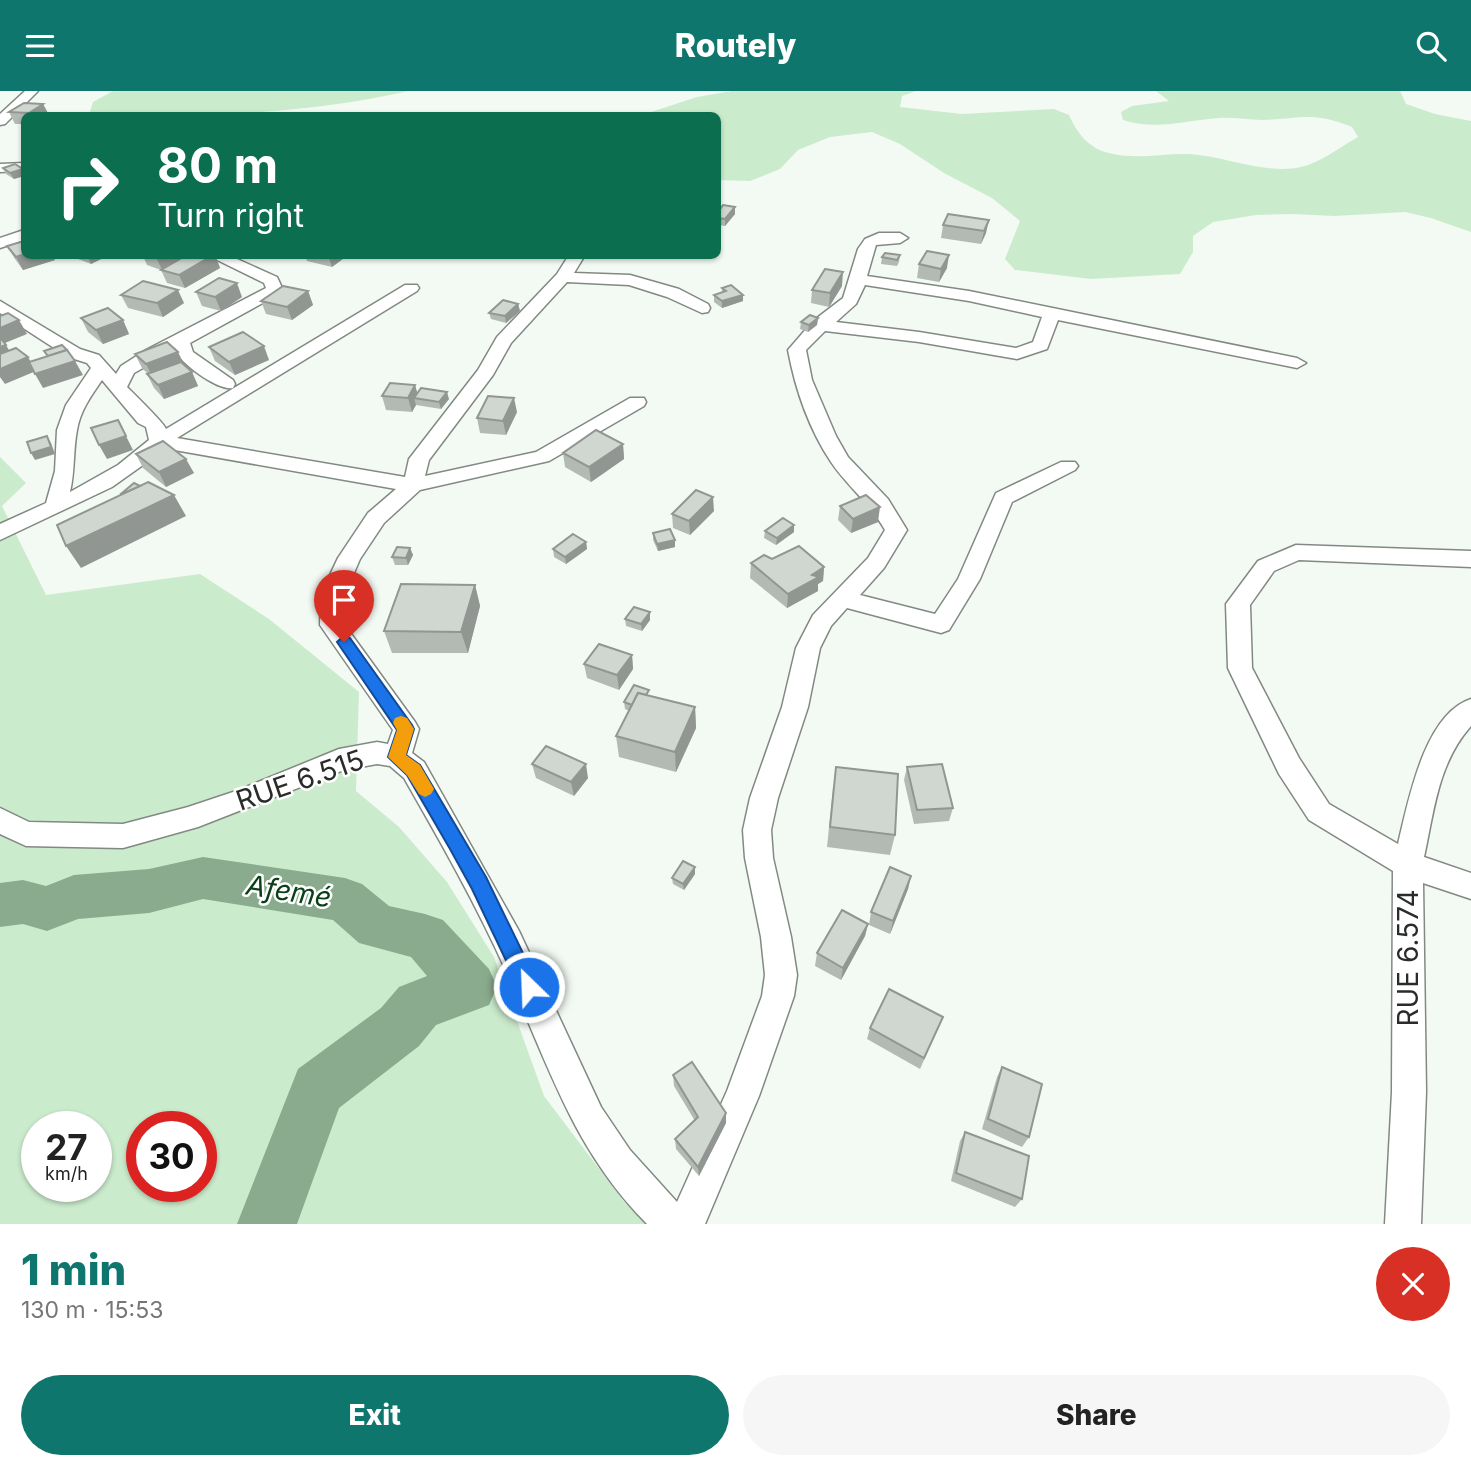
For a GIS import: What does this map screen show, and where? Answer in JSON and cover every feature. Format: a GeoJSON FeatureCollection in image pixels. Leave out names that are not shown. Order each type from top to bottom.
{"type":"FeatureCollection","features":[{"type":"Feature","properties":{"kind":"street"},"geometry":{"type":"LineString","coordinates":[[0,121],[33,91]]}},
{"type":"Feature","properties":{"kind":"street"},"geometry":{"type":"LineString","coordinates":[[0,168],[21,167]]}},
{"type":"Feature","properties":{"kind":"street"},"geometry":{"type":"LineString","coordinates":[[0,243],[21,236]]}},
{"type":"Feature","properties":{"kind":"street"},"geometry":{"type":"LineString","coordinates":[[686,1224],[742,1095],[778,996],[780,975],[776,937],[759,858],[757,830],[764,798],[795,707],[808,648],[821,621],[876,563],[896,530],[881,504],[840,460],[813,411],[796,356],[801,344],[819,325],[848,302],[870,242],[900,238]]}},
{"type":"Feature","properties":{"kind":"street"},"geometry":{"type":"LineString","coordinates":[[118,387],[127,370],[152,353],[181,341],[275,290],[271,280],[223,259]]}},
{"type":"Feature","properties":{"kind":"street"},"geometry":{"type":"LineString","coordinates":[[397,757],[406,729],[332,625],[333,594],[349,558],[376,518],[412,485],[419,459],[444,431],[487,371],[503,341],[563,277],[574,259]]}},
{"type":"Feature","properties":{"kind":"street"},"geometry":{"type":"LineString","coordinates":[[563,277],[630,280],[673,293],[702,308]]}},
{"type":"Feature","properties":{"kind":"street"},"geometry":{"type":"LineString","coordinates":[[857,279],[969,296],[1297,363]]}},
{"type":"Feature","properties":{"kind":"street"},"geometry":{"type":"LineString","coordinates":[[0,533],[118,474],[150,451],[159,440],[411,288]]}},
{"type":"Feature","properties":{"kind":"street"},"geometry":{"type":"LineString","coordinates":[[0,306],[74,353],[93,359],[145,419],[155,424],[159,440]]}},
{"type":"Feature","properties":{"kind":"street"},"geometry":{"type":"LineString","coordinates":[[819,325],[919,337],[1017,353],[1041,345],[1052,314]]}},
{"type":"Feature","properties":{"kind":"street"},"geometry":{"type":"LineString","coordinates":[[181,341],[185,354],[226,384]]}},
{"type":"Feature","properties":{"kind":"street"},"geometry":{"type":"LineString","coordinates":[[57,505],[65,471],[66,430],[75,405],[101,368]]}},
{"type":"Feature","properties":{"kind":"street"},"geometry":{"type":"LineString","coordinates":[[159,440],[313,470],[412,485],[542,457],[637,402]]}},
{"type":"Feature","properties":{"kind":"street"},"geometry":{"type":"LineString","coordinates":[[841,598],[941,624],[958,602],[1003,498],[1068,466]]}},
{"type":"Feature","properties":{"kind":"street"},"geometry":{"type":"LineString","coordinates":[[1471,559],[1297,552],[1266,566],[1238,604],[1240,668],[1289,766],[1319,812],[1408,865],[1471,886]]}},
{"type":"Feature","properties":{"kind":"street","name":"RUE 6.574"},"geometry":{"type":"LineString","coordinates":[[1403,1224],[1409,1091],[1408,865],[1430,768],[1447,734],[1471,709]]}},
{"type":"Feature","properties":{"kind":"street","name":"RUE 6.515"},"geometry":{"type":"LineString","coordinates":[[0,820],[26,834],[123,836],[188,819],[245,799],[338,760],[377,753],[397,757],[414,770],[479,883],[520,965],[562,1065],[601,1140],[645,1197],[674,1224]]}},
{"type":"Feature","properties":{"kind":"green space"},"geometry":{"type":"Polygon","coordinates":[[[113,91],[409,91],[351,102],[263,112],[90,112],[93,102],[113,91]]]}},
{"type":"Feature","properties":{"kind":"green space"},"geometry":{"type":"Polygon","coordinates":[[[732,91],[916,91],[902,96],[900,107],[962,114],[1054,109],[1069,115],[1089,144],[1109,153],[1139,156],[1189,154],[1260,167],[1288,169],[1315,162],[1358,137],[1352,127],[1316,117],[1262,120],[1219,118],[1148,125],[1123,120],[1121,112],[1132,106],[1169,101],[1156,91],[1400,91],[1406,104],[1435,114],[1471,121],[1471,232],[1405,212],[1334,216],[1256,215],[1213,222],[1193,236],[1193,252],[1180,274],[1091,279],[1015,270],[1005,259],[1020,221],[992,198],[944,173],[900,144],[872,132],[830,137],[798,150],[780,169],[750,181],[721,180],[721,112],[651,112],[697,97],[732,91]]]}},
{"type":"Feature","properties":{"kind":"green space"},"geometry":{"type":"Polygon","coordinates":[[[0,457],[26,483],[2,506],[46,595],[200,574],[269,619],[359,692],[356,791],[399,827],[447,882],[494,957],[544,1096],[625,1203],[649,1224],[0,1224],[0,457]]]}},
{"type":"Feature","properties":{"kind":"building"},"geometry":{"type":"Polygon","coordinates":[[[24,103],[43,104],[31,112],[9,112],[24,103]]]}},
{"type":"Feature","properties":{"kind":"building"},"geometry":{"type":"Polygon","coordinates":[[[15,164],[21,170],[10,173],[3,168],[15,164]]]}},
{"type":"Feature","properties":{"kind":"building"},"geometry":{"type":"Polygon","coordinates":[[[723,205],[735,207],[725,219],[721,218],[723,205]]]}},
{"type":"Feature","properties":{"kind":"building"},"geometry":{"type":"Polygon","coordinates":[[[948,214],[989,220],[984,231],[943,225],[948,214]]]}},
{"type":"Feature","properties":{"kind":"building"},"geometry":{"type":"Polygon","coordinates":[[[21,242],[21,255],[16,257],[7,246],[21,242]]]}},
{"type":"Feature","properties":{"kind":"building"},"geometry":{"type":"Polygon","coordinates":[[[927,251],[949,255],[941,269],[919,264],[927,251]]]}},
{"type":"Feature","properties":{"kind":"building"},"geometry":{"type":"Polygon","coordinates":[[[885,253],[900,255],[897,260],[882,257],[885,253]]]}},
{"type":"Feature","properties":{"kind":"building"},"geometry":{"type":"Polygon","coordinates":[[[180,259],[206,259],[179,275],[161,270],[180,259]]]}},
{"type":"Feature","properties":{"kind":"building"},"geometry":{"type":"Polygon","coordinates":[[[825,269],[843,272],[830,293],[812,290],[825,269]]]}},
{"type":"Feature","properties":{"kind":"building"},"geometry":{"type":"Polygon","coordinates":[[[219,278],[237,283],[215,297],[196,292],[219,278]]]}},
{"type":"Feature","properties":{"kind":"building"},"geometry":{"type":"Polygon","coordinates":[[[143,281],[178,290],[157,303],[121,295],[143,281]]]}},
{"type":"Feature","properties":{"kind":"building"},"geometry":{"type":"Polygon","coordinates":[[[731,285],[743,295],[722,301],[714,295],[726,291],[722,288],[731,285]]]}},
{"type":"Feature","properties":{"kind":"building"},"geometry":{"type":"Polygon","coordinates":[[[283,286],[308,291],[287,307],[261,301],[283,286]]]}},
{"type":"Feature","properties":{"kind":"building"},"geometry":{"type":"Polygon","coordinates":[[[503,300],[518,304],[505,316],[489,313],[503,300]]]}},
{"type":"Feature","properties":{"kind":"building"},"geometry":{"type":"Polygon","coordinates":[[[108,308],[123,320],[96,330],[81,318],[108,308]]]}},
{"type":"Feature","properties":{"kind":"building"},"geometry":{"type":"Polygon","coordinates":[[[8,313],[19,320],[0,328],[0,316],[8,313]]]}},
{"type":"Feature","properties":{"kind":"building"},"geometry":{"type":"Polygon","coordinates":[[[810,315],[818,318],[809,325],[801,322],[810,315]]]}},
{"type":"Feature","properties":{"kind":"building"},"geometry":{"type":"Polygon","coordinates":[[[243,332],[264,346],[229,362],[209,347],[243,332]]]}},
{"type":"Feature","properties":{"kind":"building"},"geometry":{"type":"Polygon","coordinates":[[[167,342],[178,352],[146,364],[135,354],[167,342]]]}},
{"type":"Feature","properties":{"kind":"building"},"geometry":{"type":"Polygon","coordinates":[[[62,345],[67,350],[48,356],[44,351],[62,345]]]}},
{"type":"Feature","properties":{"kind":"building"},"geometry":{"type":"Polygon","coordinates":[[[16,348],[28,357],[0,369],[0,354],[16,348]]]}},
{"type":"Feature","properties":{"kind":"building"},"geometry":{"type":"Polygon","coordinates":[[[67,350],[75,361],[35,374],[29,362],[67,350]]]}},
{"type":"Feature","properties":{"kind":"building"},"geometry":{"type":"Polygon","coordinates":[[[181,362],[192,372],[158,385],[147,374],[181,362]]]}},
{"type":"Feature","properties":{"kind":"building"},"geometry":{"type":"Polygon","coordinates":[[[390,383],[415,385],[408,398],[382,396],[390,383]]]}},
{"type":"Feature","properties":{"kind":"building"},"geometry":{"type":"Polygon","coordinates":[[[421,388],[447,392],[439,402],[414,398],[421,388]]]}},
{"type":"Feature","properties":{"kind":"building"},"geometry":{"type":"Polygon","coordinates":[[[488,396],[514,398],[503,421],[477,418],[488,396]]]}},
{"type":"Feature","properties":{"kind":"building"},"geometry":{"type":"Polygon","coordinates":[[[118,420],[126,436],[99,445],[91,428],[118,420]]]}},
{"type":"Feature","properties":{"kind":"building"},"geometry":{"type":"Polygon","coordinates":[[[596,430],[623,444],[589,467],[563,453],[596,430]]]}},
{"type":"Feature","properties":{"kind":"building"},"geometry":{"type":"Polygon","coordinates":[[[47,436],[51,447],[31,453],[27,442],[47,436]]]}},
{"type":"Feature","properties":{"kind":"building"},"geometry":{"type":"Polygon","coordinates":[[[163,441],[186,459],[159,472],[136,454],[163,441]]]}},
{"type":"Feature","properties":{"kind":"building"},"geometry":{"type":"Polygon","coordinates":[[[148,482],[174,495],[66,546],[57,525],[148,482]]]}},
{"type":"Feature","properties":{"kind":"building"},"geometry":{"type":"Polygon","coordinates":[[[134,483],[140,486],[122,493],[134,483]]]}},
{"type":"Feature","properties":{"kind":"building"},"geometry":{"type":"Polygon","coordinates":[[[696,490],[713,497],[689,521],[672,514],[696,490]]]}},
{"type":"Feature","properties":{"kind":"building"},"geometry":{"type":"Polygon","coordinates":[[[866,495],[880,507],[853,519],[840,506],[866,495]]]}},
{"type":"Feature","properties":{"kind":"building"},"geometry":{"type":"Polygon","coordinates":[[[783,518],[794,525],[777,538],[765,531],[783,518]]]}},
{"type":"Feature","properties":{"kind":"building"},"geometry":{"type":"Polygon","coordinates":[[[670,529],[675,540],[657,544],[653,533],[670,529]]]}},
{"type":"Feature","properties":{"kind":"building"},"geometry":{"type":"Polygon","coordinates":[[[573,534],[586,542],[565,557],[553,549],[573,534]]]}},
{"type":"Feature","properties":{"kind":"building"},"geometry":{"type":"Polygon","coordinates":[[[799,546],[824,567],[812,575],[819,577],[788,594],[751,563],[764,555],[772,559],[799,546]]]}},
{"type":"Feature","properties":{"kind":"building"},"geometry":{"type":"Polygon","coordinates":[[[397,547],[410,548],[406,558],[392,557],[397,547]]]}},
{"type":"Feature","properties":{"kind":"building"},"geometry":{"type":"Polygon","coordinates":[[[401,584],[475,585],[461,632],[384,631],[401,584]]]}},
{"type":"Feature","properties":{"kind":"building"},"geometry":{"type":"Polygon","coordinates":[[[634,607],[650,612],[641,624],[625,619],[634,607]]]}},
{"type":"Feature","properties":{"kind":"building"},"geometry":{"type":"Polygon","coordinates":[[[599,644],[632,655],[617,675],[584,664],[599,644]]]}},
{"type":"Feature","properties":{"kind":"building"},"geometry":{"type":"Polygon","coordinates":[[[634,685],[649,690],[646,695],[638,693],[632,705],[624,702],[634,685]]]}},
{"type":"Feature","properties":{"kind":"building"},"geometry":{"type":"Polygon","coordinates":[[[638,693],[695,707],[675,752],[616,736],[638,693]]]}},
{"type":"Feature","properties":{"kind":"building"},"geometry":{"type":"Polygon","coordinates":[[[546,746],[586,764],[571,782],[532,764],[546,746]]]}},
{"type":"Feature","properties":{"kind":"building"},"geometry":{"type":"Polygon","coordinates":[[[942,764],[953,808],[917,810],[907,767],[942,764]]]}},
{"type":"Feature","properties":{"kind":"building"},"geometry":{"type":"Polygon","coordinates":[[[836,767],[898,774],[895,835],[830,827],[836,767]]]}},
{"type":"Feature","properties":{"kind":"building"},"geometry":{"type":"Polygon","coordinates":[[[683,861],[695,867],[683,884],[672,878],[683,861]]]}},
{"type":"Feature","properties":{"kind":"building"},"geometry":{"type":"Polygon","coordinates":[[[890,867],[911,876],[893,921],[871,912],[890,867]]]}},
{"type":"Feature","properties":{"kind":"building"},"geometry":{"type":"Polygon","coordinates":[[[842,910],[868,924],[843,968],[817,953],[842,910]]]}},
{"type":"Feature","properties":{"kind":"building"},"geometry":{"type":"Polygon","coordinates":[[[889,989],[943,1017],[924,1058],[870,1028],[889,989]]]}},
{"type":"Feature","properties":{"kind":"building"},"geometry":{"type":"Polygon","coordinates":[[[692,1062],[726,1113],[698,1167],[675,1139],[698,1117],[673,1075],[692,1062]]]}},
{"type":"Feature","properties":{"kind":"building"},"geometry":{"type":"Polygon","coordinates":[[[1002,1067],[1042,1084],[1029,1137],[988,1119],[1002,1067]]]}},
{"type":"Feature","properties":{"kind":"building"},"geometry":{"type":"Polygon","coordinates":[[[965,1132],[1029,1156],[1022,1199],[956,1173],[965,1132]]]}},
{"type":"Feature","properties":{"kind":"waterway","name":"Afemé"},"geometry":{"type":"LineString","coordinates":[[0,905],[23,902],[47,909],[74,897],[149,891],[203,878],[345,900],[377,927],[425,937],[471,987],[418,1005],[400,1027],[318,1089],[267,1224]]}},
{"type":"Feature","properties":{"kind":"slow traffic"},"geometry":{"type":"LineString","coordinates":[[401,723],[406,729],[397,757],[414,770],[425,789]]}},
{"type":"Feature","properties":{"kind":"route"},"geometry":{"type":"LineString","coordinates":[[344,642],[406,729],[397,757],[414,770],[479,883],[529,987]]}}]}
